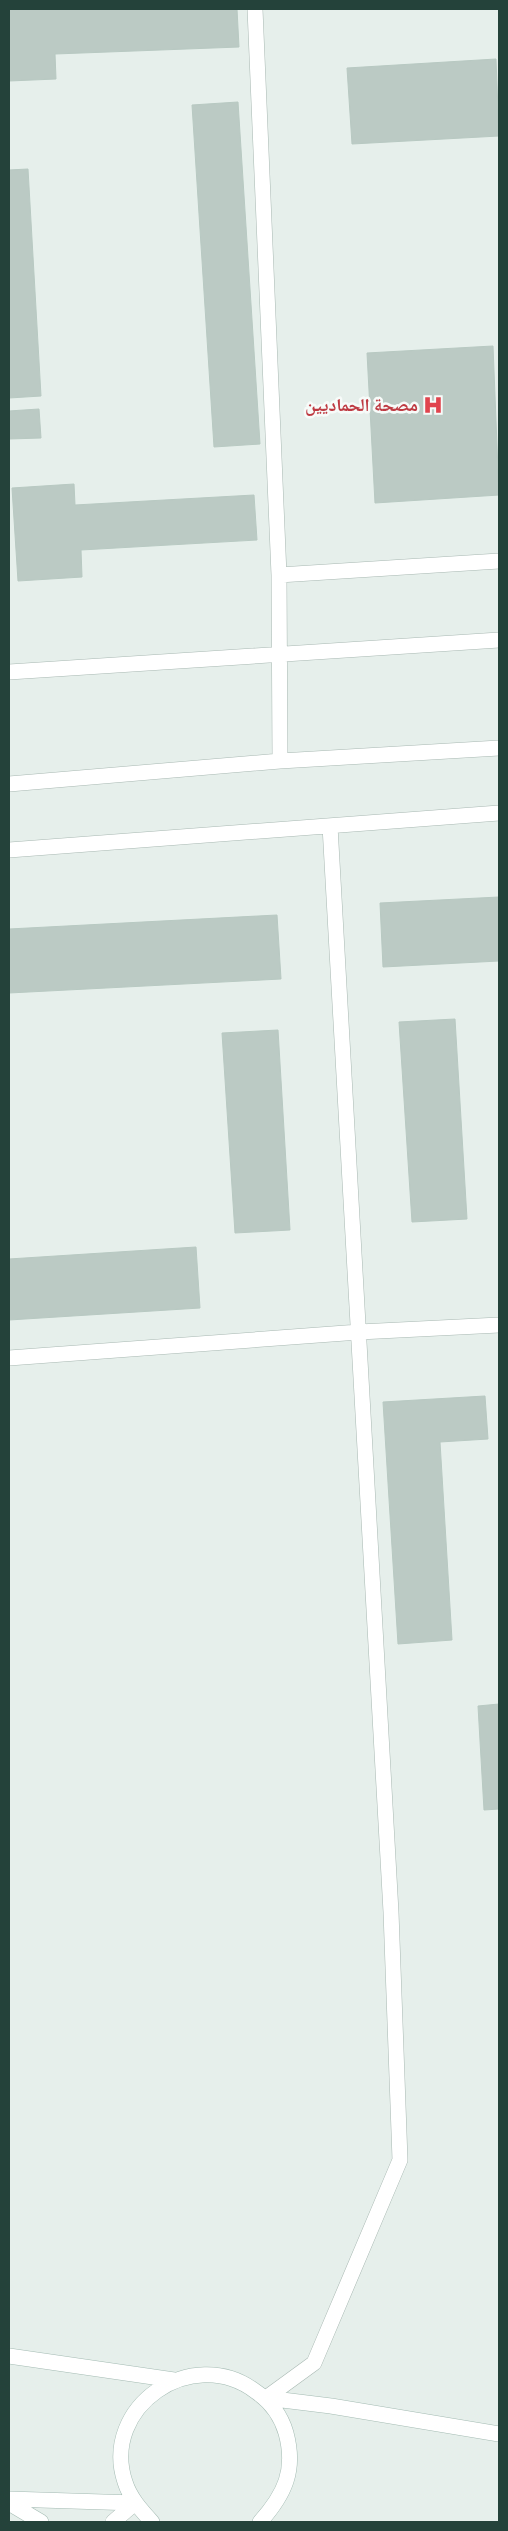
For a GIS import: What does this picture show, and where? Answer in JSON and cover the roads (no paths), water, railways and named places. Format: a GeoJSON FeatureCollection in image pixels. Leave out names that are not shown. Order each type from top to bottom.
{"type":"FeatureCollection","features":[{"type":"Feature","properties":{"kind":"street"},"geometry":{"type":"LineString","coordinates":[[255,9],[279,575],[280,761]]}},
{"type":"Feature","properties":{"kind":"street"},"geometry":{"type":"LineString","coordinates":[[279,575],[499,561]]}},
{"type":"Feature","properties":{"kind":"street"},"geometry":{"type":"LineString","coordinates":[[9,672],[499,640]]}},
{"type":"Feature","properties":{"kind":"street"},"geometry":{"type":"LineString","coordinates":[[9,784],[280,761],[499,748]]}},
{"type":"Feature","properties":{"kind":"street"},"geometry":{"type":"LineString","coordinates":[[9,850],[499,813]]}},
{"type":"Feature","properties":{"kind":"street"},"geometry":{"type":"LineString","coordinates":[[266,2398],[314,2363],[400,2160],[391,1912],[330,826]]}},
{"type":"Feature","properties":{"kind":"street"},"geometry":{"type":"LineString","coordinates":[[9,1358],[359,1332],[499,1325]]}},
{"type":"Feature","properties":{"kind":"street"},"geometry":{"type":"LineString","coordinates":[[9,2356],[174,2380]]}},
{"type":"Feature","properties":{"kind":"street"},"geometry":{"type":"LineString","coordinates":[[152,2522],[135,2503],[124,2481],[122,2457],[126,2432],[136,2410],[153,2393],[174,2380],[198,2374],[223,2375],[246,2384],[266,2398],[282,2422],[290,2448],[289,2476],[278,2502],[260,2522]]}},
{"type":"Feature","properties":{"kind":"street"},"geometry":{"type":"LineString","coordinates":[[266,2398],[331,2406],[499,2434]]}},
{"type":"Feature","properties":{"kind":"street"},"geometry":{"type":"LineString","coordinates":[[9,2501],[135,2503]]}},
{"type":"Feature","properties":{"kind":"street"},"geometry":{"type":"LineString","coordinates":[[9,2501],[41,2522]]}},
{"type":"Feature","properties":{"kind":"street"},"geometry":{"type":"LineString","coordinates":[[113,2522],[135,2503]]}},
{"type":"Feature","properties":{"kind":"place","name":"مصحة الحماديين"},"geometry":{"type":"Point","coordinates":[433,405]}}]}
